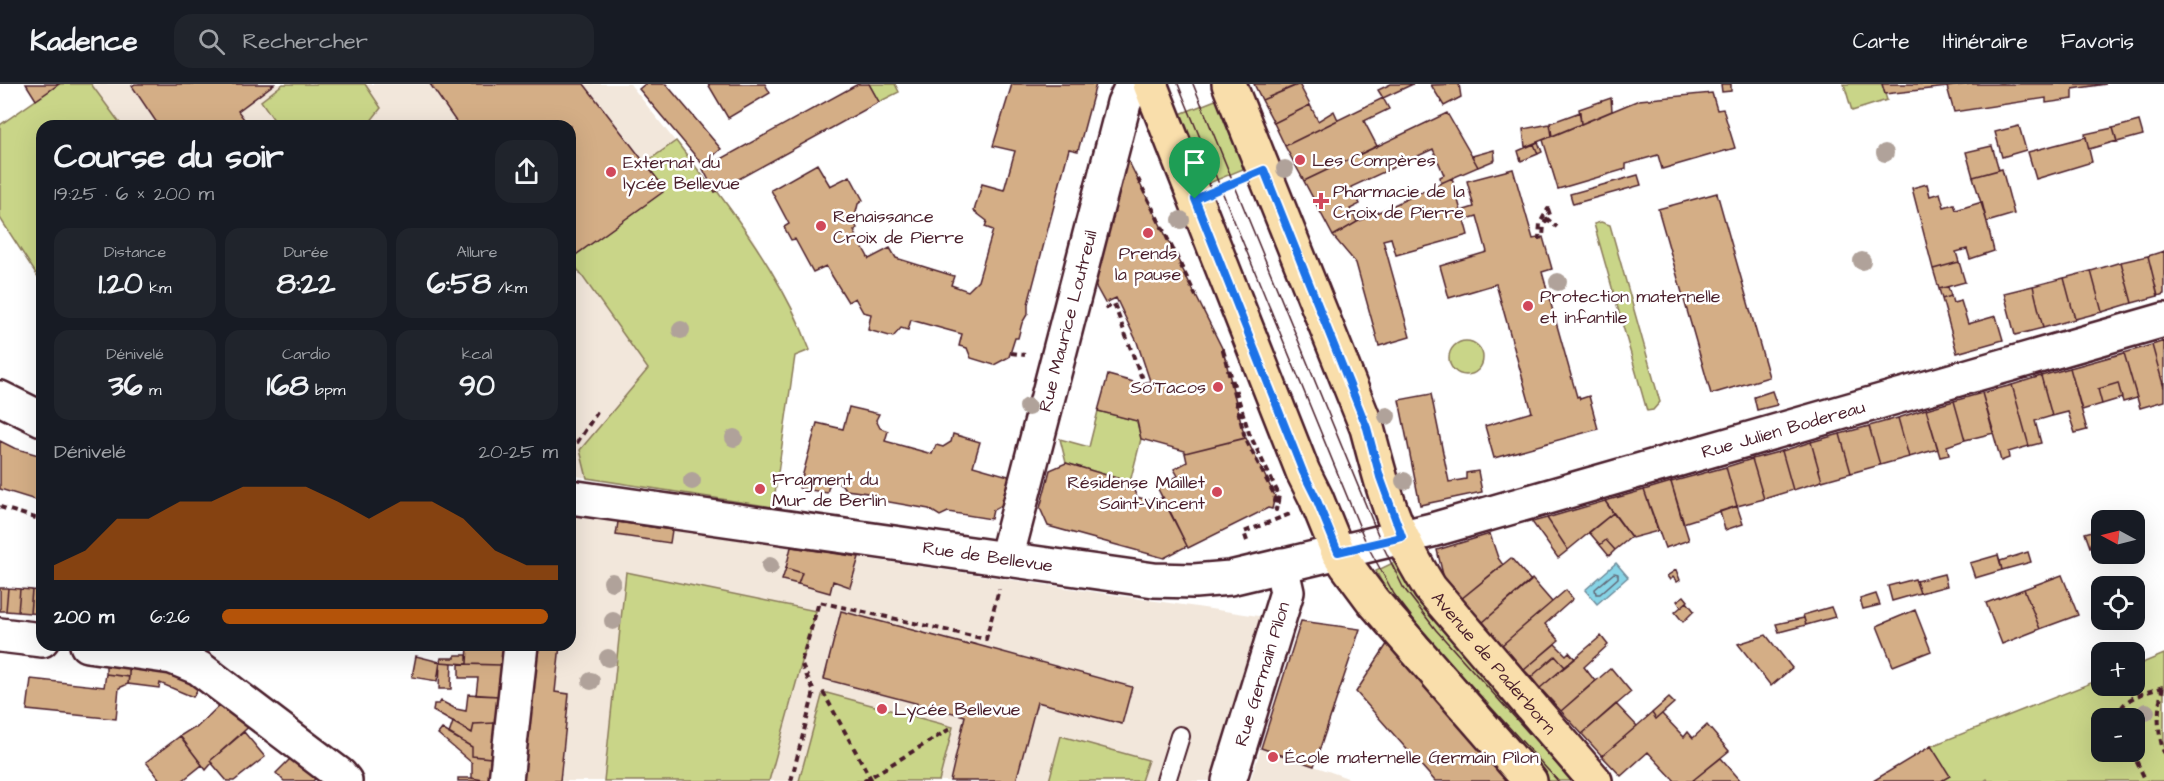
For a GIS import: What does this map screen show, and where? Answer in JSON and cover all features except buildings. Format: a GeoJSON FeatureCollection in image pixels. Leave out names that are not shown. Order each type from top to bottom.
{"type":"FeatureCollection","features":[{"type":"Feature","properties":{"kind":"main road"},"geometry":{"type":"LineString","coordinates":[[1150,84],[1303,472],[1338,552],[1373,601],[1530,781]]}},
{"type":"Feature","properties":{"kind":"main road","name":"Avenue de Paderborn"},"geometry":{"type":"LineString","coordinates":[[1229,84],[1367,428],[1380,477],[1402,537],[1430,588],[1595,781]]}},
{"type":"Feature","properties":{"kind":"street","name":"Rue Maurice Loutreuil"},"geometry":{"type":"LineString","coordinates":[[1006,559],[1124,103],[1132,84]]}},
{"type":"Feature","properties":{"kind":"street","name":"Rue Julien Bodereau"},"geometry":{"type":"LineString","coordinates":[[1402,537],[2164,320]]}},
{"type":"Feature","properties":{"kind":"street"},"geometry":{"type":"LineString","coordinates":[[0,398],[36,416]]}},
{"type":"Feature","properties":{"kind":"street","name":"Rue de Bellevue"},"geometry":{"type":"LineString","coordinates":[[576,498],[1164,580],[1194,581],[1230,578],[1402,537]]}},
{"type":"Feature","properties":{"kind":"street","name":"Rue Germain Pilon"},"geometry":{"type":"LineString","coordinates":[[1229,781],[1287,592],[1281,565]]}},
{"type":"Feature","properties":{"kind":"street"},"geometry":{"type":"LineString","coordinates":[[0,635],[36,639]]}},
{"type":"Feature","properties":{"kind":"street"},"geometry":{"type":"LineString","coordinates":[[130,651],[172,657],[199,668],[345,781]]}},
{"type":"Feature","properties":{"kind":"street"},"geometry":{"type":"LineString","coordinates":[[506,781],[520,651]]}},
{"type":"Feature","properties":{"kind":"lane"},"geometry":{"type":"LineString","coordinates":[[1166,781],[1180,736]]}},
{"type":"Feature","properties":{"kind":"path"},"geometry":{"type":"LineString","coordinates":[[1133,170],[1197,297]]}},
{"type":"Feature","properties":{"kind":"path"},"geometry":{"type":"LineString","coordinates":[[1541,231],[1545,218],[1557,227]]}},
{"type":"Feature","properties":{"kind":"path"},"geometry":{"type":"LineString","coordinates":[[1101,310],[1114,304],[1141,376],[1147,374]]}},
{"type":"Feature","properties":{"kind":"path"},"geometry":{"type":"LineString","coordinates":[[1218,340],[1223,350]]}},
{"type":"Feature","properties":{"kind":"path"},"geometry":{"type":"LineString","coordinates":[[1234,394],[1245,438],[1271,489]]}},
{"type":"Feature","properties":{"kind":"path"},"geometry":{"type":"LineString","coordinates":[[576,444],[598,411]]}},
{"type":"Feature","properties":{"kind":"path"},"geometry":{"type":"LineString","coordinates":[[0,507],[36,518]]}},
{"type":"Feature","properties":{"kind":"path"},"geometry":{"type":"LineString","coordinates":[[791,781],[814,692],[801,663],[819,602],[986,639],[1006,559]]}},
{"type":"Feature","properties":{"kind":"path"},"geometry":{"type":"LineString","coordinates":[[2122,708],[2127,701],[2164,686]]}},
{"type":"Feature","properties":{"kind":"path"},"geometry":{"type":"LineString","coordinates":[[2164,686],[2158,714],[2164,753]]}},
{"type":"Feature","properties":{"kind":"path"},"geometry":{"type":"LineString","coordinates":[[823,692],[871,779]]}},
{"type":"Feature","properties":{"kind":"path"},"geometry":{"type":"LineString","coordinates":[[864,781],[871,779],[953,727]]}},
{"type":"Feature","properties":{"kind":"path"},"geometry":{"type":"LineString","coordinates":[[2137,762],[2146,781]]}},
{"type":"Feature","properties":{"kind":"shaded area"},"geometry":{"type":"Polygon","coordinates":[[[91,84],[630,84],[753,239],[796,314],[810,350],[795,356],[773,507],[576,476],[576,120],[118,120],[91,84]]]}},
{"type":"Feature","properties":{"kind":"shaded area","name":"Lycée Bellevue"},"geometry":{"type":"Polygon","coordinates":[[[576,516],[1265,617],[1215,781],[519,781],[533,651],[576,651],[576,516]]]}},
{"type":"Feature","properties":{"kind":"shaded area","name":"École maternelle Germain Pilon"},"geometry":{"type":"Polygon","coordinates":[[[1261,748],[1314,766],[1356,781],[1250,781],[1261,748]]]}},
{"type":"Feature","properties":{"kind":"green space"},"geometry":{"type":"Polygon","coordinates":[[[59,84],[91,84],[118,120],[36,120],[36,274],[0,218],[0,125],[59,84]]]}},
{"type":"Feature","properties":{"kind":"green space"},"geometry":{"type":"Polygon","coordinates":[[[283,84],[365,84],[381,108],[372,120],[274,120],[261,101],[283,84]]]}},
{"type":"Feature","properties":{"kind":"green space"},"geometry":{"type":"Polygon","coordinates":[[[869,84],[895,84],[899,92],[879,102],[869,84]]]}},
{"type":"Feature","properties":{"kind":"green space"},"geometry":{"type":"Polygon","coordinates":[[[1844,84],[1882,84],[1887,100],[1852,111],[1844,84]]]}},
{"type":"Feature","properties":{"kind":"green space"},"geometry":{"type":"Polygon","coordinates":[[[1218,99],[1231,137],[1248,167],[1202,186],[1175,116],[1218,99]]]}},
{"type":"Feature","properties":{"kind":"green space"},"geometry":{"type":"Polygon","coordinates":[[[676,141],[715,192],[717,191],[757,248],[781,287],[810,350],[795,356],[773,507],[587,478],[580,450],[648,369],[576,267],[576,255],[662,192],[658,180],[645,163],[676,141]]]}},
{"type":"Feature","properties":{"kind":"green space"},"geometry":{"type":"Polygon","coordinates":[[[1601,222],[1610,225],[1660,402],[1653,410],[1647,411],[1594,224],[1601,222]]]}},
{"type":"Feature","properties":{"kind":"green space"},"geometry":{"type":"Polygon","coordinates":[[[1466,341],[1478,346],[1483,358],[1478,370],[1466,375],[1454,370],[1449,358],[1454,346],[1466,341]]]}},
{"type":"Feature","properties":{"kind":"green space"},"geometry":{"type":"Polygon","coordinates":[[[1098,411],[1137,421],[1141,439],[1130,482],[1066,463],[1060,439],[1089,447],[1098,411]]]}},
{"type":"Feature","properties":{"kind":"green space"},"geometry":{"type":"Polygon","coordinates":[[[1397,561],[1581,781],[1549,781],[1488,714],[1389,596],[1376,571],[1397,561]]]}},
{"type":"Feature","properties":{"kind":"green space"},"geometry":{"type":"Polygon","coordinates":[[[626,572],[816,611],[769,781],[604,781],[626,572]]]}},
{"type":"Feature","properties":{"kind":"green space"},"geometry":{"type":"Polygon","coordinates":[[[2164,654],[2164,781],[1988,781],[1987,779],[1984,781],[1941,781],[1949,776],[1931,746],[2091,683],[2091,696],[2145,696],[2145,662],[2164,654]]]}},
{"type":"Feature","properties":{"kind":"green space"},"geometry":{"type":"Polygon","coordinates":[[[823,692],[953,727],[939,781],[799,781],[823,692]]]}},
{"type":"Feature","properties":{"kind":"green space"},"geometry":{"type":"Polygon","coordinates":[[[1061,736],[1148,760],[1141,781],[1049,781],[1061,736]]]}},
{"type":"Feature","properties":{"kind":"water"},"geometry":{"type":"Polygon","coordinates":[[[1616,563],[1628,577],[1597,604],[1585,590],[1616,563]]]}},
{"type":"Feature","properties":{"kind":"tram line"},"geometry":{"type":"LineString","coordinates":[[1178,84],[1367,545],[1394,594],[1427,637],[1558,781]]}},
{"type":"Feature","properties":{"kind":"tram line"},"geometry":{"type":"LineString","coordinates":[[1193,84],[1381,542],[1403,587],[1436,630],[1572,781]]}},
{"type":"Feature","properties":{"kind":"place","name":"Les Compères"},"geometry":{"type":"Point","coordinates":[1300,160]}},
{"type":"Feature","properties":{"kind":"place","name":"Externat du lycée Bellevue"},"geometry":{"type":"Point","coordinates":[611,172]}},
{"type":"Feature","properties":{"kind":"place","name":"Pharmacie de la Croix de Pierre"},"geometry":{"type":"Point","coordinates":[1321,201]}},
{"type":"Feature","properties":{"kind":"place","name":"Renaissance Croix de Pierre"},"geometry":{"type":"Point","coordinates":[821,226]}},
{"type":"Feature","properties":{"kind":"place","name":"Prends la pause"},"geometry":{"type":"Point","coordinates":[1148,233]}},
{"type":"Feature","properties":{"kind":"place","name":"Protection maternelle et infantile"},"geometry":{"type":"Point","coordinates":[1528,306]}},
{"type":"Feature","properties":{"kind":"place","name":"So'Tacos"},"geometry":{"type":"Point","coordinates":[1218,387]}},
{"type":"Feature","properties":{"kind":"place","name":"Fragment du Mur de Berlin"},"geometry":{"type":"Point","coordinates":[760,489]}},
{"type":"Feature","properties":{"kind":"place","name":"Résidense Maillet Saint-Vincent"},"geometry":{"type":"Point","coordinates":[1217,492]}},
{"type":"Feature","properties":{"kind":"place","name":"Lycée Bellevue"},"geometry":{"type":"Point","coordinates":[882,709]}},
{"type":"Feature","properties":{"kind":"place","name":"École maternelle Germain Pilon"},"geometry":{"type":"Point","coordinates":[1273,757]}},
{"type":"Feature","properties":{"kind":"route"},"geometry":{"type":"LineString","coordinates":[[1264,170],[1367,428],[1380,477],[1402,537],[1338,552],[1303,472],[1195,199],[1264,170]]}}]}
